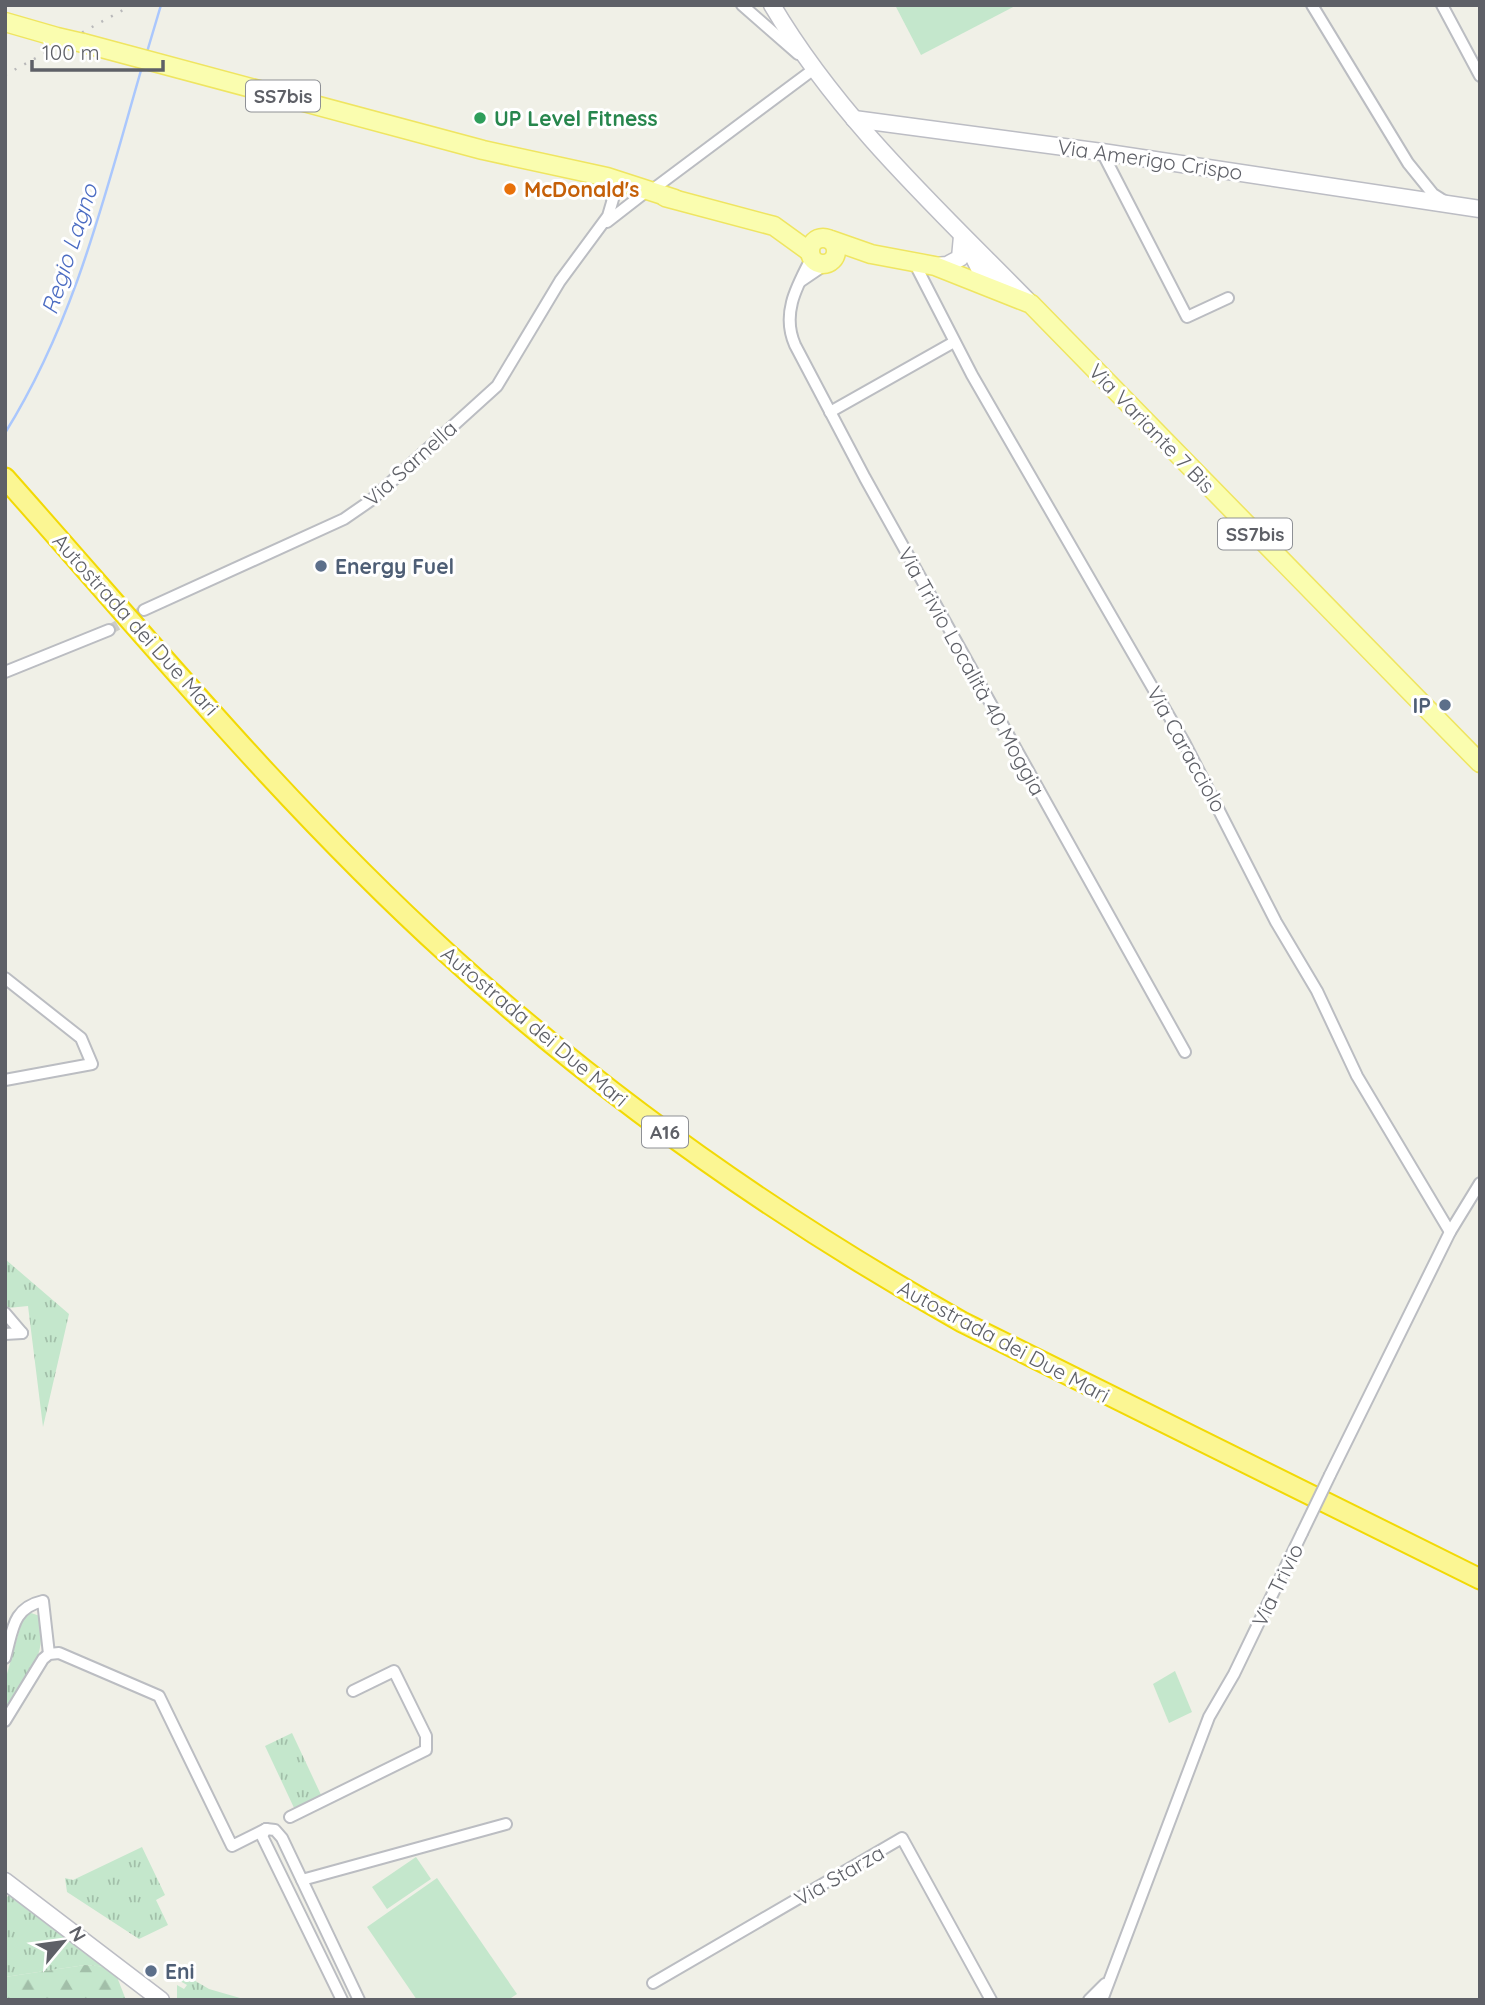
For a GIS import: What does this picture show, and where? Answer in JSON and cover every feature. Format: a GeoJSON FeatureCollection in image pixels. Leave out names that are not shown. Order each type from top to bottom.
{"type":"FeatureCollection","features":[{"type":"Feature","properties":{"kind":"highway","name":"Autostrada dei Due Mari"},"geometry":{"type":"LineString","coordinates":[[5,478],[334,843],[507,1007],[630,1106],[758,1198],[892,1283],[962,1322],[1480,1579]]}},
{"type":"Feature","properties":{"kind":"highway","name":"Autostrada dei Due Mari"},"geometry":{"type":"LineString","coordinates":[[5,496],[325,851],[459,980],[622,1116],[751,1208],[886,1293],[955,1332],[1480,1592]]}},
{"type":"Feature","properties":{"kind":"main road","name":"Via Variante 7 Bis"},"geometry":{"type":"LineString","coordinates":[[5,22],[483,150],[586,174],[784,231],[827,239],[988,286],[1031,304],[1480,763]]}},
{"type":"Feature","properties":{"kind":"main road","name":"Via Variante 7 Bis"},"geometry":{"type":"LineString","coordinates":[[483,150],[502,160],[603,187],[624,197],[648,192]]}},
{"type":"Feature","properties":{"kind":"main road","name":"Via Variante 7 Bis"},"geometry":{"type":"LineString","coordinates":[[586,174],[624,197]]}},
{"type":"Feature","properties":{"kind":"main road","name":"Via Variante 7 Bis"},"geometry":{"type":"LineString","coordinates":[[784,231],[820,259],[871,254]]}},
{"type":"Feature","properties":{"kind":"main road"},"geometry":{"type":"LineString","coordinates":[[820,259],[812,244],[827,239]]}},
{"type":"Feature","properties":{"kind":"street"},"geometry":{"type":"LineString","coordinates":[[742,5],[814,69]]}},
{"type":"Feature","properties":{"kind":"street"},"geometry":{"type":"LineString","coordinates":[[772,5],[814,69],[854,119],[1031,304]]}},
{"type":"Feature","properties":{"kind":"street"},"geometry":{"type":"LineString","coordinates":[[1312,5],[1408,163],[1433,194],[1447,202]]}},
{"type":"Feature","properties":{"kind":"street"},"geometry":{"type":"LineString","coordinates":[[1442,5],[1480,76]]}},
{"type":"Feature","properties":{"kind":"street"},"geometry":{"type":"LineString","coordinates":[[648,192],[814,69]]}},
{"type":"Feature","properties":{"kind":"street","name":"Via Amerigo Crispo"},"geometry":{"type":"LineString","coordinates":[[854,119],[1102,152],[1480,209]]}},
{"type":"Feature","properties":{"kind":"street"},"geometry":{"type":"LineString","coordinates":[[1102,152],[1187,317],[1227,298]]}},
{"type":"Feature","properties":{"kind":"street"},"geometry":{"type":"LineString","coordinates":[[600,229],[612,204],[611,195],[603,187]]}},
{"type":"Feature","properties":{"kind":"street"},"geometry":{"type":"LineString","coordinates":[[600,229],[624,197]]}},
{"type":"Feature","properties":{"kind":"street","name":"Via Sarnella"},"geometry":{"type":"LineString","coordinates":[[144,610],[344,519],[370,501],[497,386],[560,281],[600,229]]}},
{"type":"Feature","properties":{"kind":"street"},"geometry":{"type":"LineString","coordinates":[[926,268],[947,265],[960,258],[962,233]]}},
{"type":"Feature","properties":{"kind":"street"},"geometry":{"type":"LineString","coordinates":[[962,233],[988,286],[995,279],[996,268]]}},
{"type":"Feature","properties":{"kind":"street"},"geometry":{"type":"LineString","coordinates":[[799,282],[820,259]]}},
{"type":"Feature","properties":{"kind":"street","name":"Via Trivio Località 40 Moggia"},"geometry":{"type":"LineString","coordinates":[[820,259],[799,282],[788,313],[790,333],[830,412],[1185,1052]]}},
{"type":"Feature","properties":{"kind":"street","name":"Via Caracciolo"},"geometry":{"type":"LineString","coordinates":[[926,268],[954,342],[1184,742],[1276,922],[1317,991],[1357,1076],[1450,1232]]}},
{"type":"Feature","properties":{"kind":"street"},"geometry":{"type":"LineString","coordinates":[[830,412],[954,342]]}},
{"type":"Feature","properties":{"kind":"street"},"geometry":{"type":"LineString","coordinates":[[5,672],[109,630]]}},
{"type":"Feature","properties":{"kind":"street"},"geometry":{"type":"LineString","coordinates":[[5,978],[81,1038],[92,1064],[5,1080]]}},
{"type":"Feature","properties":{"kind":"street","name":"Via Trivio"},"geometry":{"type":"LineString","coordinates":[[1102,2000],[1209,1717],[1234,1674],[1450,1232],[1480,1183]]}},
{"type":"Feature","properties":{"kind":"street"},"geometry":{"type":"LineString","coordinates":[[5,1312],[22,1332],[5,1334]]}},
{"type":"Feature","properties":{"kind":"street"},"geometry":{"type":"LineString","coordinates":[[5,1658],[19,1612],[43,1601],[50,1654],[5,1721]]}},
{"type":"Feature","properties":{"kind":"street"},"geometry":{"type":"LineString","coordinates":[[50,1654],[59,1653],[159,1696],[232,1846],[266,1829],[275,1830],[282,1838],[359,2000]]}},
{"type":"Feature","properties":{"kind":"street"},"geometry":{"type":"LineString","coordinates":[[290,1817],[426,1750],[426,1736],[394,1671],[353,1691]]}},
{"type":"Feature","properties":{"kind":"street"},"geometry":{"type":"LineString","coordinates":[[302,1880],[506,1824]]}},
{"type":"Feature","properties":{"kind":"street"},"geometry":{"type":"LineString","coordinates":[[266,1829],[261,1836],[342,2000]]}},
{"type":"Feature","properties":{"kind":"street","name":"Via Starza"},"geometry":{"type":"LineString","coordinates":[[653,1983],[902,1838],[991,2000]]}},
{"type":"Feature","properties":{"kind":"street"},"geometry":{"type":"LineString","coordinates":[[5,1881],[161,2000]]}},
{"type":"Feature","properties":{"kind":"street"},"geometry":{"type":"LineString","coordinates":[[1089,2000],[1107,1982]]}},
{"type":"Feature","properties":{"kind":"green space"},"geometry":{"type":"Polygon","coordinates":[[[895,5],[1017,5],[921,55],[895,5]]]}},
{"type":"Feature","properties":{"kind":"green space"},"geometry":{"type":"Polygon","coordinates":[[[5,1259],[69,1314],[43,1427],[28,1306],[8,1308],[5,1302],[5,1259]]]}},
{"type":"Feature","properties":{"kind":"green space"},"geometry":{"type":"Polygon","coordinates":[[[28,1612],[40,1616],[41,1644],[28,1678],[5,1713],[5,1681],[23,1617],[28,1612]]]}},
{"type":"Feature","properties":{"kind":"green space"},"geometry":{"type":"Polygon","coordinates":[[[1175,1671],[1192,1712],[1169,1723],[1153,1684],[1175,1671]]]}},
{"type":"Feature","properties":{"kind":"green space"},"geometry":{"type":"Polygon","coordinates":[[[292,1733],[322,1797],[295,1810],[265,1746],[292,1733]]]}},
{"type":"Feature","properties":{"kind":"green space"},"geometry":{"type":"Polygon","coordinates":[[[142,1847],[165,1895],[156,1900],[168,1925],[139,1939],[67,1892],[65,1878],[73,1880],[142,1847]]]}},
{"type":"Feature","properties":{"kind":"green space"},"geometry":{"type":"Polygon","coordinates":[[[416,1857],[431,1879],[387,1909],[372,1887],[416,1857]]]}},
{"type":"Feature","properties":{"kind":"green space"},"geometry":{"type":"Polygon","coordinates":[[[437,1878],[517,1994],[508,2000],[417,2000],[367,1927],[437,1878]]]}},
{"type":"Feature","properties":{"kind":"green space"},"geometry":{"type":"Polygon","coordinates":[[[10,1893],[109,1967],[85,1965],[5,1977],[5,1900],[10,1893]]]}},
{"type":"Feature","properties":{"kind":"green space"},"geometry":{"type":"Polygon","coordinates":[[[85,1965],[109,1967],[117,1977],[126,2000],[5,2000],[5,1977],[85,1965]]]}},
{"type":"Feature","properties":{"kind":"green space"},"geometry":{"type":"Polygon","coordinates":[[[177,1970],[209,1989],[247,2000],[177,2000],[177,1985],[184,1989],[187,1985],[180,1981],[177,1970]]]}},
{"type":"Feature","properties":{"kind":"waterway"},"geometry":{"type":"LineString","coordinates":[[147,52],[161,5]]}},
{"type":"Feature","properties":{"kind":"waterway","name":"Regio Lagno"},"geometry":{"type":"LineString","coordinates":[[5,433],[30,390],[70,301],[101,209],[142,67]]}},
{"type":"Feature","properties":{"kind":"tunnel"},"geometry":{"type":"LineString","coordinates":[[109,630],[144,610]]}},
{"type":"Feature","properties":{"kind":"railway"},"geometry":{"type":"LineString","coordinates":[[5,75],[132,5]]}},
{"type":"Feature","properties":{"kind":"place","name":"UP Level Fitness"},"geometry":{"type":"Point","coordinates":[480,118]}},
{"type":"Feature","properties":{"kind":"place","name":"McDonald's"},"geometry":{"type":"Point","coordinates":[510,189]}},
{"type":"Feature","properties":{"kind":"place","name":"Energy Fuel"},"geometry":{"type":"Point","coordinates":[321,566]}},
{"type":"Feature","properties":{"kind":"place","name":"IP"},"geometry":{"type":"Point","coordinates":[1445,705]}},
{"type":"Feature","properties":{"kind":"place","name":"Eni"},"geometry":{"type":"Point","coordinates":[151,1971]}}]}
